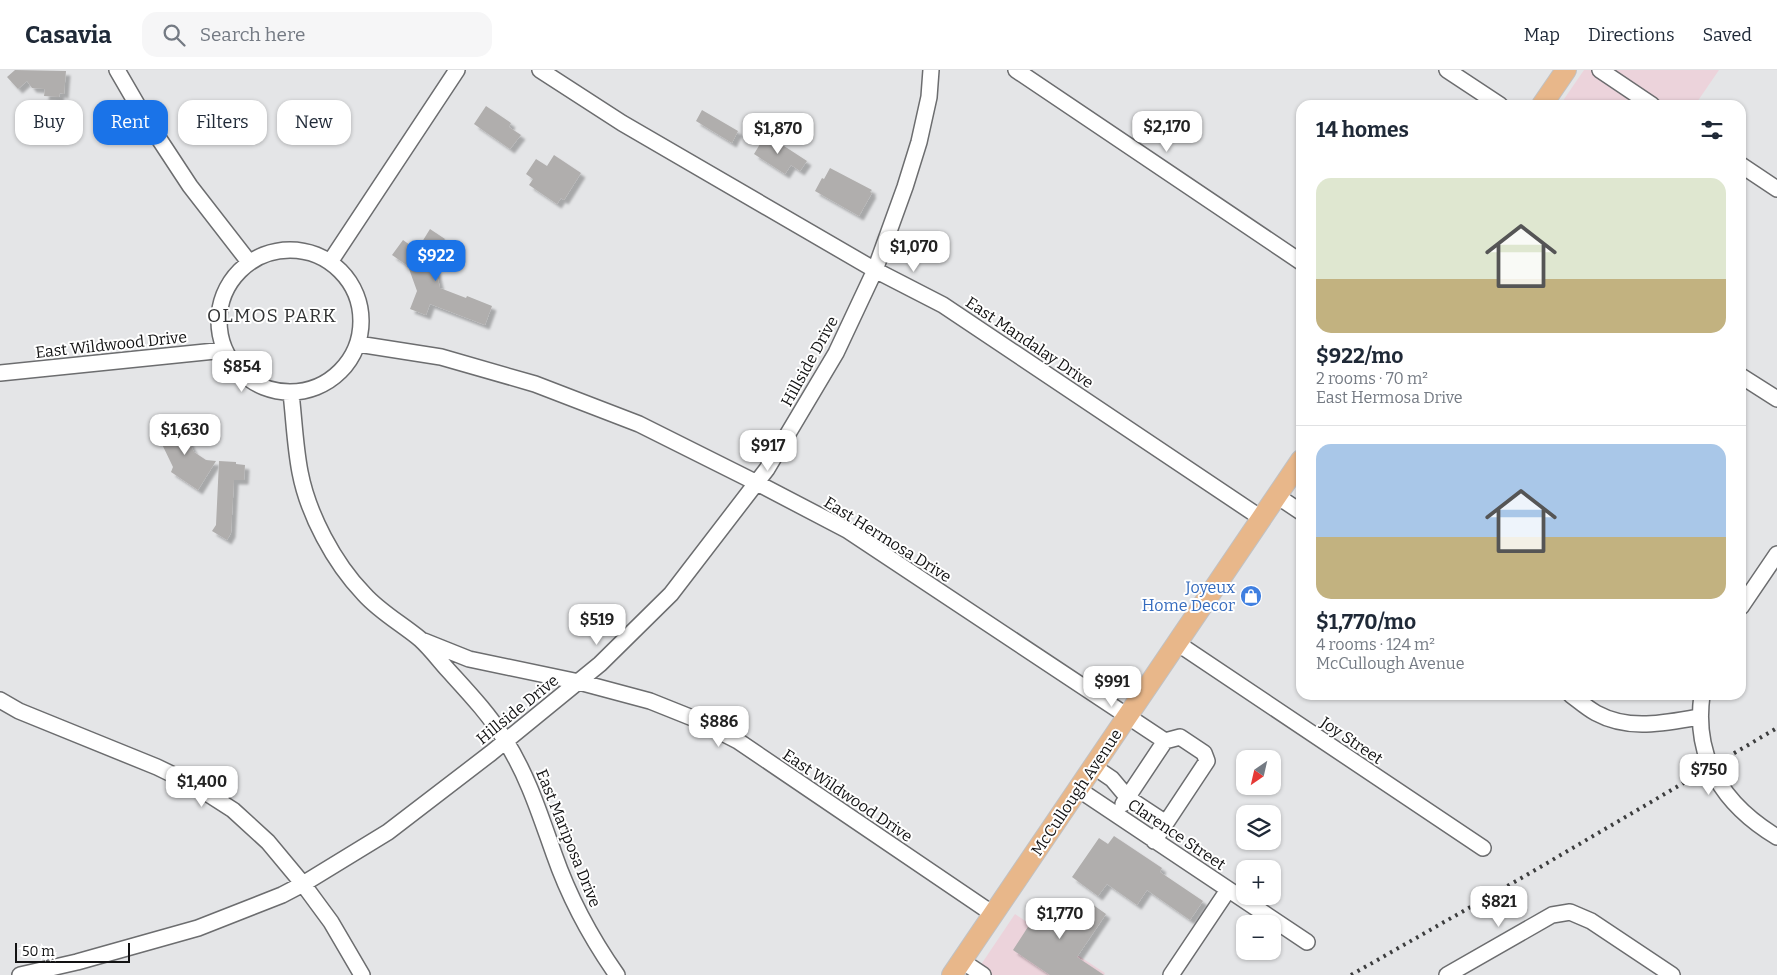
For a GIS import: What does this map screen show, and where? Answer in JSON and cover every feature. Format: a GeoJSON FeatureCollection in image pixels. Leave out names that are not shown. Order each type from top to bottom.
{"type":"FeatureCollection","features":[{"type":"Feature","properties":{"kind":"main road"},"geometry":{"type":"LineString","coordinates":[[1545,100],[1566,70]]}},
{"type":"Feature","properties":{"kind":"main road","name":"McCullough Avenue"},"geometry":{"type":"LineString","coordinates":[[957,968],[1296,468]]}},
{"type":"Feature","properties":{"kind":"street"},"geometry":{"type":"LineString","coordinates":[[117,70],[142,113],[190,186],[249,262]]}},
{"type":"Feature","properties":{"kind":"street"},"geometry":{"type":"LineString","coordinates":[[330,262],[457,70]]}},
{"type":"Feature","properties":{"kind":"street","name":"East Mandalay Drive"},"geometry":{"type":"LineString","coordinates":[[540,70],[622,123],[875,270],[943,305],[1262,518]]}},
{"type":"Feature","properties":{"kind":"street","name":"Hillside Drive"},"geometry":{"type":"LineString","coordinates":[[20,975],[81,968],[198,928],[282,895],[302,884],[388,832],[580,682],[671,594],[767,469],[836,352],[875,270],[905,187],[919,142],[929,97],[931,70]]}},
{"type":"Feature","properties":{"kind":"street"},"geometry":{"type":"LineString","coordinates":[[1016,70],[1296,259]]}},
{"type":"Feature","properties":{"kind":"street"},"geometry":{"type":"LineString","coordinates":[[1447,70],[1492,100]]}},
{"type":"Feature","properties":{"kind":"street"},"geometry":{"type":"LineString","coordinates":[[1600,70],[1645,100]]}},
{"type":"Feature","properties":{"kind":"street"},"geometry":{"type":"LineString","coordinates":[[1746,168],[1777,189]]}},
{"type":"Feature","properties":{"kind":"street"},"geometry":{"type":"LineString","coordinates":[[283,250],[307,252],[330,262],[347,278],[358,298],[362,321],[358,344],[350,360],[340,373],[325,384],[309,390],[291,393],[268,389],[247,378],[230,360],[220,334],[221,302],[237,273],[249,262],[260,256],[283,250]]}},
{"type":"Feature","properties":{"kind":"street","name":"East Hermosa Drive"},"geometry":{"type":"LineString","coordinates":[[358,344],[441,358],[535,384],[639,424],[847,530],[1165,741]]}},
{"type":"Feature","properties":{"kind":"street","name":"East Wildwood Drive"},"geometry":{"type":"LineString","coordinates":[[0,373],[225,350]]}},
{"type":"Feature","properties":{"kind":"street"},"geometry":{"type":"LineString","coordinates":[[1746,379],[1777,399]]}},
{"type":"Feature","properties":{"kind":"street","name":"East Wildwood Drive"},"geometry":{"type":"LineString","coordinates":[[291,393],[300,472],[306,497],[333,554],[363,594],[383,612],[421,640],[482,707],[505,740]]}},
{"type":"Feature","properties":{"kind":"street"},"geometry":{"type":"LineString","coordinates":[[1277,496],[1296,509]]}},
{"type":"Feature","properties":{"kind":"street"},"geometry":{"type":"LineString","coordinates":[[1746,595],[1777,554]]}},
{"type":"Feature","properties":{"kind":"street","name":"East Wildwood Drive"},"geometry":{"type":"LineString","coordinates":[[421,640],[469,659],[580,682],[650,701],[695,719],[738,741],[993,914]]}},
{"type":"Feature","properties":{"kind":"street","name":"Joy Street"},"geometry":{"type":"LineString","coordinates":[[1176,643],[1483,848]]}},
{"type":"Feature","properties":{"kind":"street"},"geometry":{"type":"LineString","coordinates":[[0,700],[19,711],[194,785],[233,810],[268,842],[332,922],[362,975]]}},
{"type":"Feature","properties":{"kind":"street"},"geometry":{"type":"LineString","coordinates":[[1578,700],[1597,713],[1632,725],[1649,725],[1699,716]]}},
{"type":"Feature","properties":{"kind":"street"},"geometry":{"type":"LineString","coordinates":[[1701,700],[1699,716],[1704,747],[1715,778],[1727,796],[1744,814],[1777,837]]}},
{"type":"Feature","properties":{"kind":"street"},"geometry":{"type":"LineString","coordinates":[[1116,815],[1165,741],[1180,737],[1204,753],[1207,761],[1154,841]]}},
{"type":"Feature","properties":{"kind":"street","name":"East Mariposa Drive"},"geometry":{"type":"LineString","coordinates":[[505,740],[520,764],[534,796],[554,856],[572,898],[604,957],[617,975]]}},
{"type":"Feature","properties":{"kind":"street"},"geometry":{"type":"LineString","coordinates":[[1093,766],[1112,780],[1128,798],[1166,823]]}},
{"type":"Feature","properties":{"kind":"street","name":"Clarence Street"},"geometry":{"type":"LineString","coordinates":[[1078,789],[1307,942]]}},
{"type":"Feature","properties":{"kind":"street"},"geometry":{"type":"LineString","coordinates":[[1171,975],[1228,890]]}},
{"type":"Feature","properties":{"kind":"street"},"geometry":{"type":"LineString","coordinates":[[1447,975],[1552,915],[1570,912],[1591,921],[1672,975]]}},
{"type":"Feature","properties":{"kind":"street"},"geometry":{"type":"LineString","coordinates":[[957,968],[983,975]]}},
{"type":"Feature","properties":{"kind":"shaded area"},"geometry":{"type":"Polygon","coordinates":[[[1584,70],[1719,70],[1698,100],[1563,100],[1584,70]]]}},
{"type":"Feature","properties":{"kind":"shaded area"},"geometry":{"type":"Polygon","coordinates":[[[1015,914],[1105,973],[1104,975],[974,975],[1015,914]]]}},
{"type":"Feature","properties":{"kind":"building"},"geometry":{"type":"Polygon","coordinates":[[[15,70],[66,71],[64,94],[60,93],[59,97],[44,96],[45,89],[32,88],[27,81],[18,89],[7,77],[15,70]]]}},
{"type":"Feature","properties":{"kind":"building"},"geometry":{"type":"Polygon","coordinates":[[[486,106],[511,123],[509,127],[521,135],[510,149],[474,124],[486,106]]]}},
{"type":"Feature","properties":{"kind":"building"},"geometry":{"type":"Polygon","coordinates":[[[702,110],[738,131],[732,143],[696,121],[702,110]]]}},
{"type":"Feature","properties":{"kind":"building"},"geometry":{"type":"Polygon","coordinates":[[[764,133],[807,161],[800,171],[791,165],[785,174],[754,154],[764,133]]]}},
{"type":"Feature","properties":{"kind":"building"},"geometry":{"type":"Polygon","coordinates":[[[554,155],[581,173],[564,200],[561,198],[557,204],[529,185],[533,179],[526,174],[536,159],[547,166],[554,155]]]}},
{"type":"Feature","properties":{"kind":"building"},"geometry":{"type":"Polygon","coordinates":[[[830,168],[872,190],[859,216],[815,191],[830,168]]]}},
{"type":"Feature","properties":{"kind":"building"},"geometry":{"type":"Polygon","coordinates":[[[430,229],[445,239],[433,258],[440,288],[492,306],[485,325],[430,304],[426,315],[410,309],[417,291],[408,266],[392,255],[403,240],[417,250],[430,229]]]}},
{"type":"Feature","properties":{"kind":"building"},"geometry":{"type":"Polygon","coordinates":[[[175,419],[179,428],[182,427],[194,452],[206,460],[216,461],[198,490],[171,472],[173,467],[159,438],[167,434],[163,425],[175,419]]]}},
{"type":"Feature","properties":{"kind":"building"},"geometry":{"type":"Polygon","coordinates":[[[219,461],[236,462],[236,464],[245,465],[244,480],[234,480],[231,533],[227,540],[212,531],[216,525],[219,461]]]}},
{"type":"Feature","properties":{"kind":"building"},"geometry":{"type":"Polygon","coordinates":[[[1114,836],[1162,868],[1160,872],[1203,901],[1190,920],[1147,890],[1137,905],[1107,884],[1098,896],[1072,877],[1099,838],[1108,844],[1114,836]]]}},
{"type":"Feature","properties":{"kind":"building"},"geometry":{"type":"Polygon","coordinates":[[[1046,899],[1077,920],[1089,902],[1106,914],[1077,957],[1104,975],[1050,975],[1013,950],[1046,899]]]}},
{"type":"Feature","properties":{"kind":"railway"},"geometry":{"type":"LineString","coordinates":[[1351,975],[1525,876],[1777,728]]}},
{"type":"Feature","properties":{"kind":"place","name":"Joyeux Home Decor"},"geometry":{"type":"Point","coordinates":[1251,596]}},
{"type":"Feature","properties":{"kind":"district","name":"OLMOS PARK"},"geometry":{"type":"Point","coordinates":[272,315]}}]}
